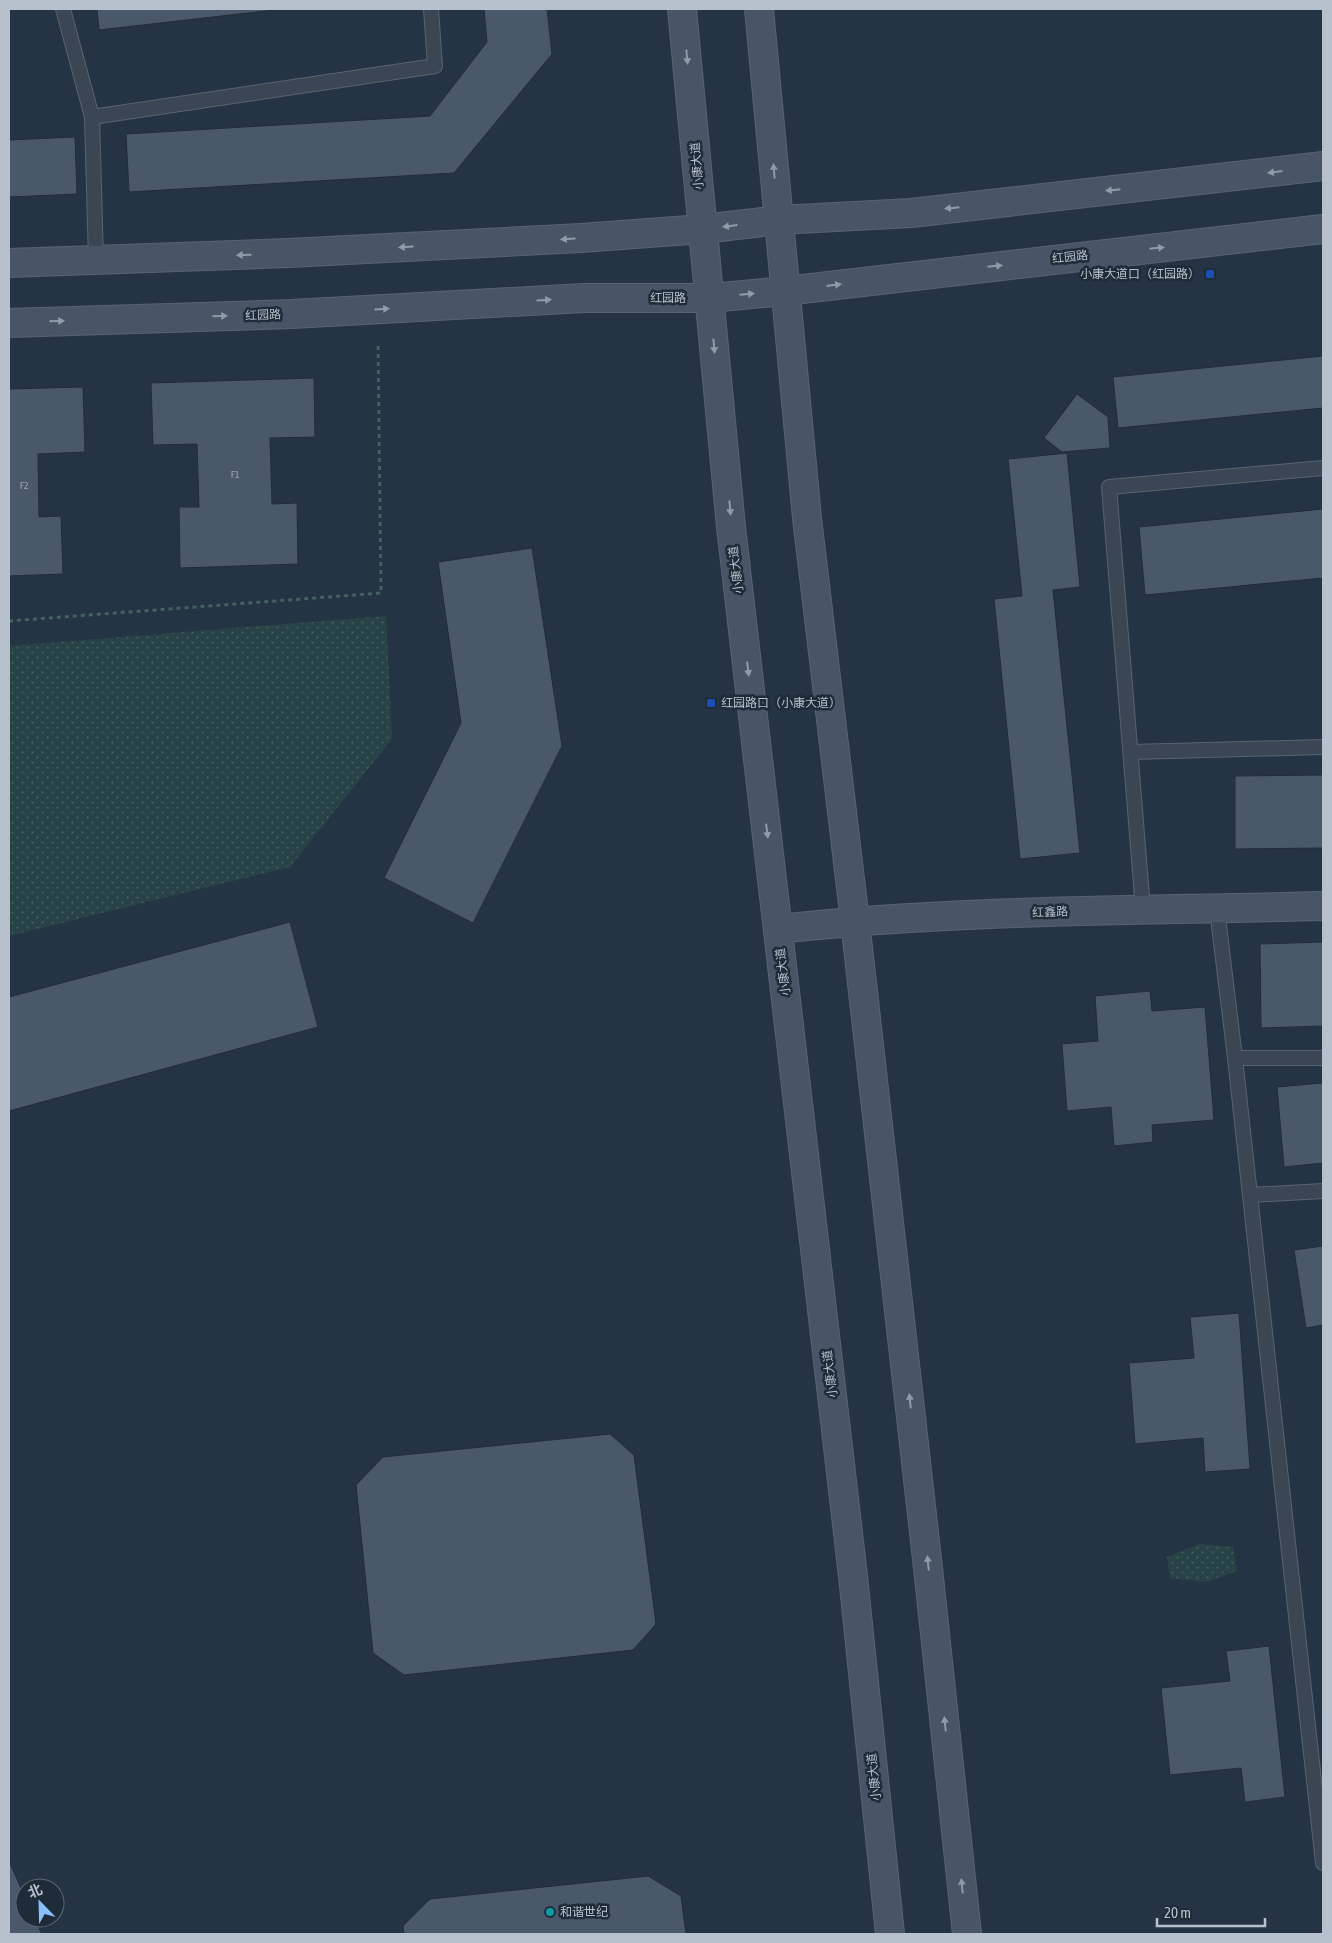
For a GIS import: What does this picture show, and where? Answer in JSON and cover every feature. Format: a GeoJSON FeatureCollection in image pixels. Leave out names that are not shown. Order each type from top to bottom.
{"type":"FeatureCollection","features":[{"type":"Feature","properties":{"kind":"main road","name":"小康大道"},"geometry":{"type":"LineString","coordinates":[[682,9],[732,526],[853,1576],[890,1934]]}},
{"type":"Feature","properties":{"kind":"main road"},"geometry":{"type":"LineString","coordinates":[[759,9],[807,518],[855,920],[967,1934]]}},
{"type":"Feature","properties":{"kind":"main road"},"geometry":{"type":"LineString","coordinates":[[9,263],[348,250],[703,229],[779,220],[911,213],[1323,166]]}},
{"type":"Feature","properties":{"kind":"main road","name":"红园路"},"geometry":{"type":"LineString","coordinates":[[9,323],[292,314],[584,298],[710,298],[1323,229]]}},
{"type":"Feature","properties":{"kind":"main road","name":"红鑫路"},"geometry":{"type":"LineString","coordinates":[[778,930],[855,920],[1143,909],[1323,906]]}},
{"type":"Feature","properties":{"kind":"lane"},"geometry":{"type":"LineString","coordinates":[[63,9],[92,116],[96,260]]}},
{"type":"Feature","properties":{"kind":"lane"},"geometry":{"type":"LineString","coordinates":[[92,116],[435,66],[431,9]]}},
{"type":"Feature","properties":{"kind":"lane"},"geometry":{"type":"LineString","coordinates":[[1143,909],[1109,487],[1323,468]]}},
{"type":"Feature","properties":{"kind":"lane"},"geometry":{"type":"LineString","coordinates":[[1131,752],[1323,747]]}},
{"type":"Feature","properties":{"kind":"lane"},"geometry":{"type":"LineString","coordinates":[[1217,909],[1323,1863]]}},
{"type":"Feature","properties":{"kind":"lane"},"geometry":{"type":"LineString","coordinates":[[1235,1058],[1323,1058]]}},
{"type":"Feature","properties":{"kind":"lane"},"geometry":{"type":"LineString","coordinates":[[1250,1195],[1323,1191]]}},
{"type":"Feature","properties":{"kind":"path"},"geometry":{"type":"LineString","coordinates":[[9,621],[381,593],[377,309]]}},
{"type":"Feature","properties":{"kind":"green space"},"geometry":{"type":"Polygon","coordinates":[[[386,616],[392,739],[290,867],[9,936],[9,646],[386,616]]]}},
{"type":"Feature","properties":{"kind":"green space"},"geometry":{"type":"Polygon","coordinates":[[[1199,1544],[1233,1547],[1237,1571],[1206,1582],[1170,1578],[1167,1557],[1199,1544]]]}},
{"type":"Feature","properties":{"kind":"building"},"geometry":{"type":"Polygon","coordinates":[[[97,9],[283,9],[99,30],[97,9]]]}},
{"type":"Feature","properties":{"kind":"building"},"geometry":{"type":"Polygon","coordinates":[[[484,9],[547,9],[552,54],[454,173],[129,192],[126,134],[430,116],[487,42],[484,9]]]}},
{"type":"Feature","properties":{"kind":"building"},"geometry":{"type":"Polygon","coordinates":[[[75,137],[77,194],[9,197],[9,140],[75,137]]]}},
{"type":"Feature","properties":{"kind":"building"},"geometry":{"type":"Polygon","coordinates":[[[1323,356],[1323,408],[1118,428],[1113,377],[1323,356]]]}},
{"type":"Feature","properties":{"kind":"building"},"geometry":{"type":"Polygon","coordinates":[[[314,378],[315,437],[270,438],[272,504],[297,503],[298,564],[180,568],[179,507],[199,507],[197,444],[153,445],[151,383],[314,378]]]}},
{"type":"Feature","properties":{"kind":"building"},"geometry":{"type":"Polygon","coordinates":[[[83,387],[85,452],[38,454],[39,517],[61,516],[63,574],[9,576],[9,389],[83,387]]]}},
{"type":"Feature","properties":{"kind":"building"},"geometry":{"type":"Polygon","coordinates":[[[1077,394],[1108,417],[1110,448],[1062,452],[1044,438],[1077,394]]]}},
{"type":"Feature","properties":{"kind":"building"},"geometry":{"type":"Polygon","coordinates":[[[1067,453],[1080,587],[1053,590],[1080,853],[1020,859],[994,599],[1022,596],[1008,459],[1067,453]]]}},
{"type":"Feature","properties":{"kind":"building"},"geometry":{"type":"Polygon","coordinates":[[[1323,509],[1323,578],[1145,595],[1139,527],[1323,509]]]}},
{"type":"Feature","properties":{"kind":"building"},"geometry":{"type":"Polygon","coordinates":[[[532,548],[562,746],[473,923],[384,878],[461,723],[438,562],[532,548]]]}},
{"type":"Feature","properties":{"kind":"building"},"geometry":{"type":"Polygon","coordinates":[[[1323,775],[1323,848],[1235,849],[1235,776],[1323,775]]]}},
{"type":"Feature","properties":{"kind":"building"},"geometry":{"type":"Polygon","coordinates":[[[290,922],[318,1027],[9,1111],[9,997],[290,922]]]}},
{"type":"Feature","properties":{"kind":"building"},"geometry":{"type":"Polygon","coordinates":[[[1323,942],[1323,1026],[1261,1028],[1260,944],[1323,942]]]}},
{"type":"Feature","properties":{"kind":"building"},"geometry":{"type":"Polygon","coordinates":[[[1150,991],[1152,1011],[1205,1007],[1214,1120],[1152,1125],[1153,1142],[1114,1146],[1111,1107],[1067,1111],[1062,1044],[1098,1041],[1095,996],[1150,991]]]}},
{"type":"Feature","properties":{"kind":"building"},"geometry":{"type":"Polygon","coordinates":[[[1323,1083],[1323,1163],[1284,1167],[1277,1087],[1323,1083]]]}},
{"type":"Feature","properties":{"kind":"building"},"geometry":{"type":"Polygon","coordinates":[[[1323,1246],[1323,1325],[1306,1328],[1294,1250],[1323,1246]]]}},
{"type":"Feature","properties":{"kind":"building"},"geometry":{"type":"Polygon","coordinates":[[[1239,1313],[1250,1469],[1205,1472],[1203,1438],[1135,1444],[1129,1363],[1194,1358],[1190,1317],[1239,1313]]]}},
{"type":"Feature","properties":{"kind":"building"},"geometry":{"type":"Polygon","coordinates":[[[610,1434],[634,1455],[656,1624],[633,1650],[404,1675],[373,1653],[356,1485],[383,1457],[610,1434]]]}},
{"type":"Feature","properties":{"kind":"building"},"geometry":{"type":"Polygon","coordinates":[[[1269,1646],[1285,1797],[1245,1802],[1241,1768],[1170,1775],[1161,1688],[1230,1681],[1226,1651],[1269,1646]]]}},
{"type":"Feature","properties":{"kind":"building"},"geometry":{"type":"Polygon","coordinates":[[[9,1861],[17,1878],[15,1878],[15,1928],[39,1928],[42,1934],[9,1934],[9,1861]]]}},
{"type":"Feature","properties":{"kind":"building","name":"和谐世纪"},"geometry":{"type":"Polygon","coordinates":[[[648,1876],[681,1896],[686,1934],[404,1934],[403,1926],[430,1899],[648,1876]]]}},
{"type":"Feature","properties":{"kind":"place","name":"小康大道口（红园路）"},"geometry":{"type":"Point","coordinates":[1210,274]}},
{"type":"Feature","properties":{"kind":"place","name":"红园路口（小康大道）"},"geometry":{"type":"Point","coordinates":[711,703]}},
{"type":"Feature","properties":{"kind":"place","name":"和谐世纪"},"geometry":{"type":"Point","coordinates":[550,1912]}}]}
